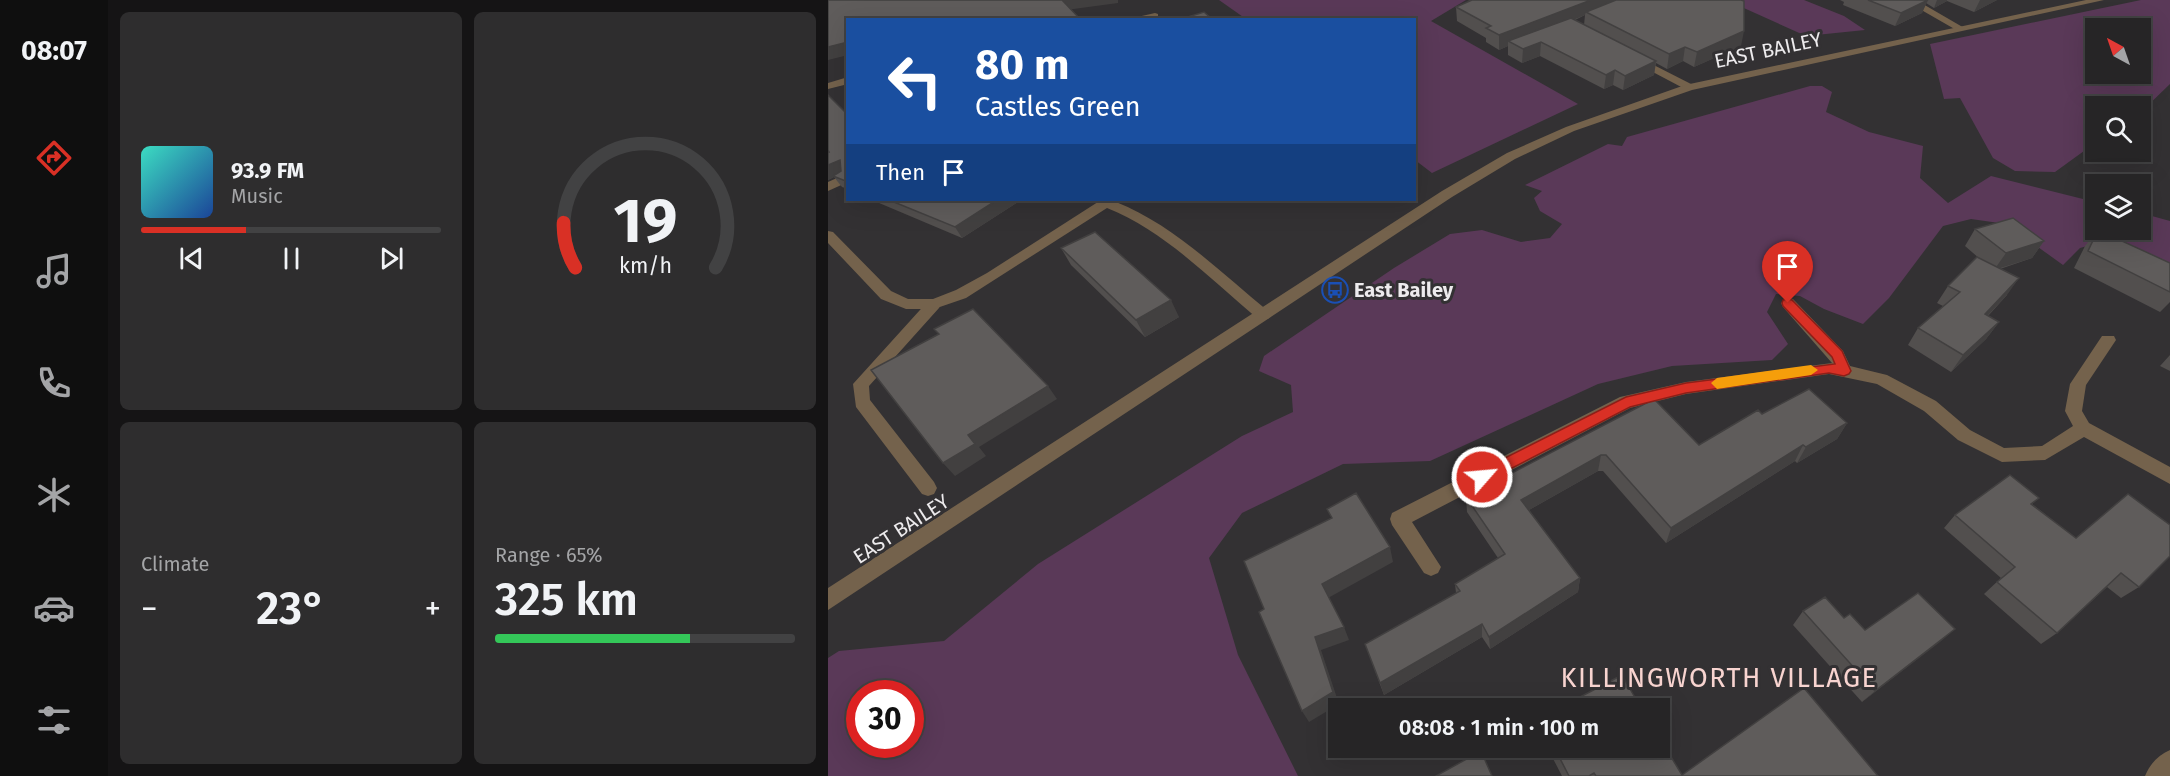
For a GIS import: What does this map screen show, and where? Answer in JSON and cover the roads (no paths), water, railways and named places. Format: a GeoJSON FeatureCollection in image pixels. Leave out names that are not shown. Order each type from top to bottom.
{"type":"FeatureCollection","features":[{"type":"Feature","properties":{"kind":"street"},"geometry":{"type":"LineString","coordinates":[[1909,0],[1961,29]]}},
{"type":"Feature","properties":{"kind":"street","name":"EAST BAILEY"},"geometry":{"type":"LineString","coordinates":[[828,600],[1447,194],[1511,156],[1570,129],[1689,87],[2099,0]]}},
{"type":"Feature","properties":{"kind":"street"},"geometry":{"type":"LineString","coordinates":[[1142,18],[1155,16]]}},
{"type":"Feature","properties":{"kind":"street"},"geometry":{"type":"LineString","coordinates":[[1630,56],[1689,87]]}},
{"type":"Feature","properties":{"kind":"street"},"geometry":{"type":"LineString","coordinates":[[828,86],[846,81]]}},
{"type":"Feature","properties":{"kind":"street"},"geometry":{"type":"LineString","coordinates":[[828,186],[846,178]]}},
{"type":"Feature","properties":{"kind":"street"},"geometry":{"type":"LineString","coordinates":[[828,235],[886,295],[906,304],[934,304],[961,294],[1109,202],[1139,216],[1164,233],[1263,315]]}},
{"type":"Feature","properties":{"kind":"street"},"geometry":{"type":"LineString","coordinates":[[1788,303],[1837,355],[1844,371]]}},
{"type":"Feature","properties":{"kind":"street"},"geometry":{"type":"LineString","coordinates":[[927,488],[862,402],[861,384],[934,304]]}},
{"type":"Feature","properties":{"kind":"street"},"geometry":{"type":"LineString","coordinates":[[2108,340],[2078,384],[2073,411],[2083,428],[2170,476]]}},
{"type":"Feature","properties":{"kind":"street"},"geometry":{"type":"LineString","coordinates":[[1431,567],[1400,519],[1626,402],[1686,388],[1829,368],[1844,371],[1881,379],[1930,406],[1964,435],[2002,455],[2044,453],[2083,428]]}},
{"type":"Feature","properties":{"kind":"street"},"geometry":{"type":"LineString","coordinates":[[2157,776],[2170,762]]}},
{"type":"Feature","properties":{"kind":"place","name":"East Bailey"},"geometry":{"type":"Point","coordinates":[1335,290]}},
{"type":"Feature","properties":{"kind":"district","name":"KILLINGWORTH VILLAGE"},"geometry":{"type":"Point","coordinates":[1719,678]}}]}
